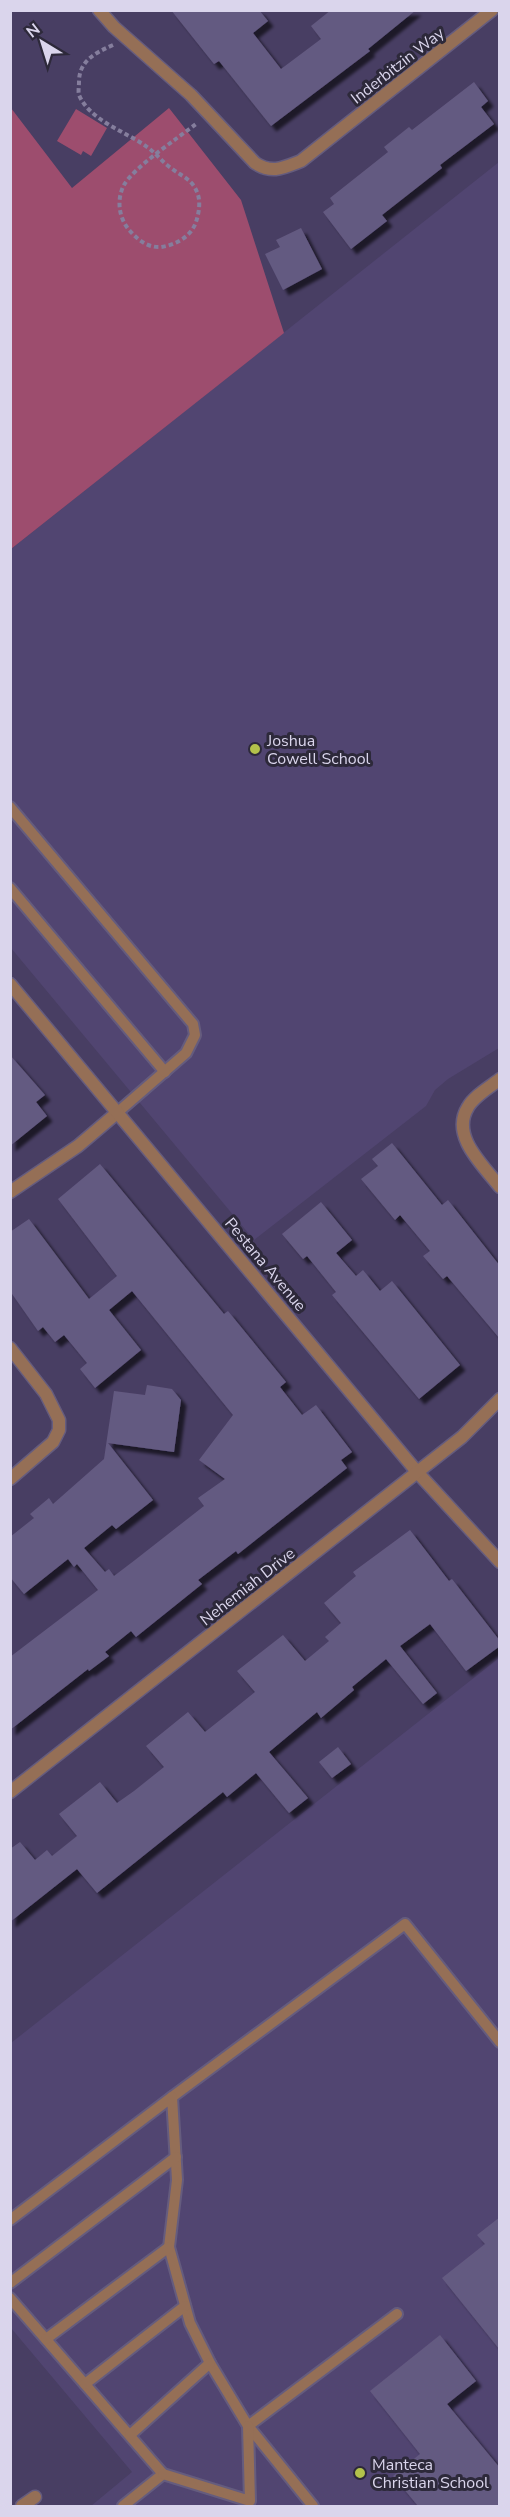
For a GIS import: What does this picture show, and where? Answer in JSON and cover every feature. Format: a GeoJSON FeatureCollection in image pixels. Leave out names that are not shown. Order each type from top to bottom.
{"type":"FeatureCollection","features":[{"type":"Feature","properties":{"kind":"street","name":"Inderbitzin Way"},"geometry":{"type":"LineString","coordinates":[[99,10],[192,95],[255,164],[264,169],[276,171],[300,161],[492,10]]}},
{"type":"Feature","properties":{"kind":"street","name":"Pestana Avenue"},"geometry":{"type":"LineString","coordinates":[[10,984],[418,1473],[500,1562]]}},
{"type":"Feature","properties":{"kind":"street"},"geometry":{"type":"LineString","coordinates":[[500,1079],[468,1106],[461,1125],[470,1149],[500,1187]]}},
{"type":"Feature","properties":{"kind":"street"},"geometry":{"type":"LineString","coordinates":[[10,1192],[78,1146],[118,1112]]}},
{"type":"Feature","properties":{"kind":"street"},"geometry":{"type":"LineString","coordinates":[[10,1348],[46,1394],[59,1420],[59,1430],[53,1442],[10,1479]]}},
{"type":"Feature","properties":{"kind":"street","name":"Nehemiah Drive"},"geometry":{"type":"LineString","coordinates":[[10,1792],[418,1473],[462,1437],[500,1399]]}},
{"type":"Feature","properties":{"kind":"street"},"geometry":{"type":"LineString","coordinates":[[22,2506],[34,2497]]}},
{"type":"Feature","properties":{"kind":"lane"},"geometry":{"type":"LineString","coordinates":[[10,807],[193,1024],[195,1035],[186,1053],[118,1112]]}},
{"type":"Feature","properties":{"kind":"lane"},"geometry":{"type":"LineString","coordinates":[[10,888],[165,1072]]}},
{"type":"Feature","properties":{"kind":"lane"},"geometry":{"type":"LineString","coordinates":[[10,2220],[405,1924],[500,2042]]}},
{"type":"Feature","properties":{"kind":"lane"},"geometry":{"type":"LineString","coordinates":[[172,2097],[177,2180],[170,2247],[190,2323],[210,2363],[248,2426],[312,2506]]}},
{"type":"Feature","properties":{"kind":"lane"},"geometry":{"type":"LineString","coordinates":[[10,2283],[176,2157]]}},
{"type":"Feature","properties":{"kind":"lane"},"geometry":{"type":"LineString","coordinates":[[46,2339],[170,2247]]}},
{"type":"Feature","properties":{"kind":"lane"},"geometry":{"type":"LineString","coordinates":[[10,2298],[163,2474],[250,2501],[248,2426]]}},
{"type":"Feature","properties":{"kind":"lane"},"geometry":{"type":"LineString","coordinates":[[86,2384],[185,2306]]}},
{"type":"Feature","properties":{"kind":"lane"},"geometry":{"type":"LineString","coordinates":[[248,2426],[397,2314]]}},
{"type":"Feature","properties":{"kind":"lane"},"geometry":{"type":"LineString","coordinates":[[130,2435],[210,2363]]}},
{"type":"Feature","properties":{"kind":"lane"},"geometry":{"type":"LineString","coordinates":[[123,2506],[163,2474]]}},
{"type":"Feature","properties":{"kind":"path"},"geometry":{"type":"LineString","coordinates":[[127,38],[87,59],[79,73],[79,94],[92,112],[148,147],[157,155],[170,168],[187,177],[198,192],[200,211],[194,230],[177,243],[158,247],[140,242],[125,225],[118,203],[124,184],[157,155],[209,114]]}},
{"type":"Feature","properties":{"kind":"shaded area"},"geometry":{"type":"Polygon","coordinates":[[[11,108],[72,188],[169,108],[241,200],[284,333],[11,549],[11,108]]]}},
{"type":"Feature","properties":{"kind":"shaded area"},"geometry":{"type":"Polygon","coordinates":[[[76,109],[107,128],[91,156],[83,151],[81,155],[57,141],[76,109]]]}},
{"type":"Feature","properties":{"kind":"shaded area","name":"Joshua Cowell School"},"geometry":{"type":"Polygon","coordinates":[[[499,162],[499,1048],[448,1079],[435,1090],[426,1106],[254,1240],[11,948],[11,549],[499,162]]]}},
{"type":"Feature","properties":{"kind":"shaded area"},"geometry":{"type":"Polygon","coordinates":[[[499,1658],[499,2506],[91,2506],[132,2472],[11,2328],[11,2043],[499,1658]]]}},
{"type":"Feature","properties":{"kind":"building"},"geometry":{"type":"Polygon","coordinates":[[[171,10],[259,10],[268,21],[253,33],[281,69],[321,39],[311,26],[331,10],[416,10],[368,49],[370,51],[271,126],[219,61],[214,64],[171,10]]]}},
{"type":"Feature","properties":{"kind":"building"},"geometry":{"type":"Polygon","coordinates":[[[474,82],[488,101],[481,107],[494,124],[440,165],[442,168],[382,215],[387,221],[351,249],[323,212],[334,204],[330,198],[388,152],[384,147],[409,127],[412,130],[474,82]]]}},
{"type":"Feature","properties":{"kind":"building"},"geometry":{"type":"Polygon","coordinates":[[[301,228],[322,269],[283,290],[265,254],[280,247],[276,240],[301,228]]]}},
{"type":"Feature","properties":{"kind":"building"},"geometry":{"type":"Polygon","coordinates":[[[10,1055],[45,1095],[36,1102],[47,1116],[10,1146],[10,1055]]]}},
{"type":"Feature","properties":{"kind":"building"},"geometry":{"type":"Polygon","coordinates":[[[392,1143],[442,1205],[448,1200],[500,1266],[500,1339],[447,1276],[443,1279],[423,1256],[430,1251],[400,1215],[395,1220],[361,1179],[378,1166],[372,1159],[392,1143]]]}},
{"type":"Feature","properties":{"kind":"building"},"geometry":{"type":"Polygon","coordinates":[[[100,1164],[224,1314],[228,1311],[286,1382],[280,1387],[302,1415],[316,1405],[352,1452],[341,1460],[347,1468],[238,1554],[236,1551],[198,1580],[202,1584],[136,1637],[131,1631],[105,1652],[109,1656],[89,1671],[88,1669],[10,1730],[10,1657],[98,1590],[77,1564],[74,1567],[68,1559],[24,1594],[10,1577],[10,1537],[34,1518],[30,1514],[49,1498],[53,1504],[104,1459],[114,1391],[145,1395],[147,1385],[172,1389],[181,1400],[174,1452],[108,1443],[153,1500],[116,1529],[112,1525],[84,1548],[105,1572],[109,1569],[114,1576],[135,1560],[204,1506],[198,1498],[225,1479],[199,1460],[233,1415],[132,1291],[109,1310],[141,1350],[95,1388],[80,1369],[87,1363],[64,1335],[55,1342],[43,1327],[38,1331],[10,1291],[10,1232],[29,1219],[89,1299],[117,1276],[58,1199],[100,1164]]]}},
{"type":"Feature","properties":{"kind":"building"},"geometry":{"type":"Polygon","coordinates":[[[321,1202],[352,1240],[336,1253],[356,1276],[363,1270],[380,1291],[392,1281],[460,1365],[419,1399],[332,1295],[336,1292],[307,1256],[303,1259],[282,1234],[321,1202]]]}},
{"type":"Feature","properties":{"kind":"building"},"geometry":{"type":"Polygon","coordinates":[[[410,1530],[449,1581],[452,1579],[500,1641],[500,1646],[466,1671],[430,1624],[400,1646],[437,1693],[423,1704],[386,1659],[352,1687],[354,1690],[321,1718],[317,1712],[269,1752],[308,1798],[289,1813],[256,1773],[227,1797],[223,1792],[97,1893],[77,1869],[10,1922],[10,1849],[20,1842],[35,1860],[47,1850],[52,1856],[77,1836],[59,1814],[100,1782],[117,1803],[134,1791],[164,1767],[146,1746],[188,1712],[205,1732],[255,1692],[237,1671],[283,1635],[305,1661],[329,1641],[325,1637],[341,1623],[324,1603],[356,1576],[353,1572],[410,1530]]]}},
{"type":"Feature","properties":{"kind":"building"},"geometry":{"type":"Polygon","coordinates":[[[338,1747],[351,1764],[332,1778],[319,1762],[338,1747]]]}},
{"type":"Feature","properties":{"kind":"building"},"geometry":{"type":"Polygon","coordinates":[[[500,2217],[500,2350],[442,2278],[485,2244],[477,2235],[500,2217]]]}},
{"type":"Feature","properties":{"kind":"building"},"geometry":{"type":"Polygon","coordinates":[[[440,2335],[476,2381],[447,2404],[500,2468],[500,2506],[418,2506],[393,2476],[420,2454],[370,2391],[440,2335]]]}},
{"type":"Feature","properties":{"kind":"place","name":"Joshua Cowell School"},"geometry":{"type":"Point","coordinates":[255,749]}},
{"type":"Feature","properties":{"kind":"place","name":"Manteca Christian School"},"geometry":{"type":"Point","coordinates":[360,2473]}}]}
